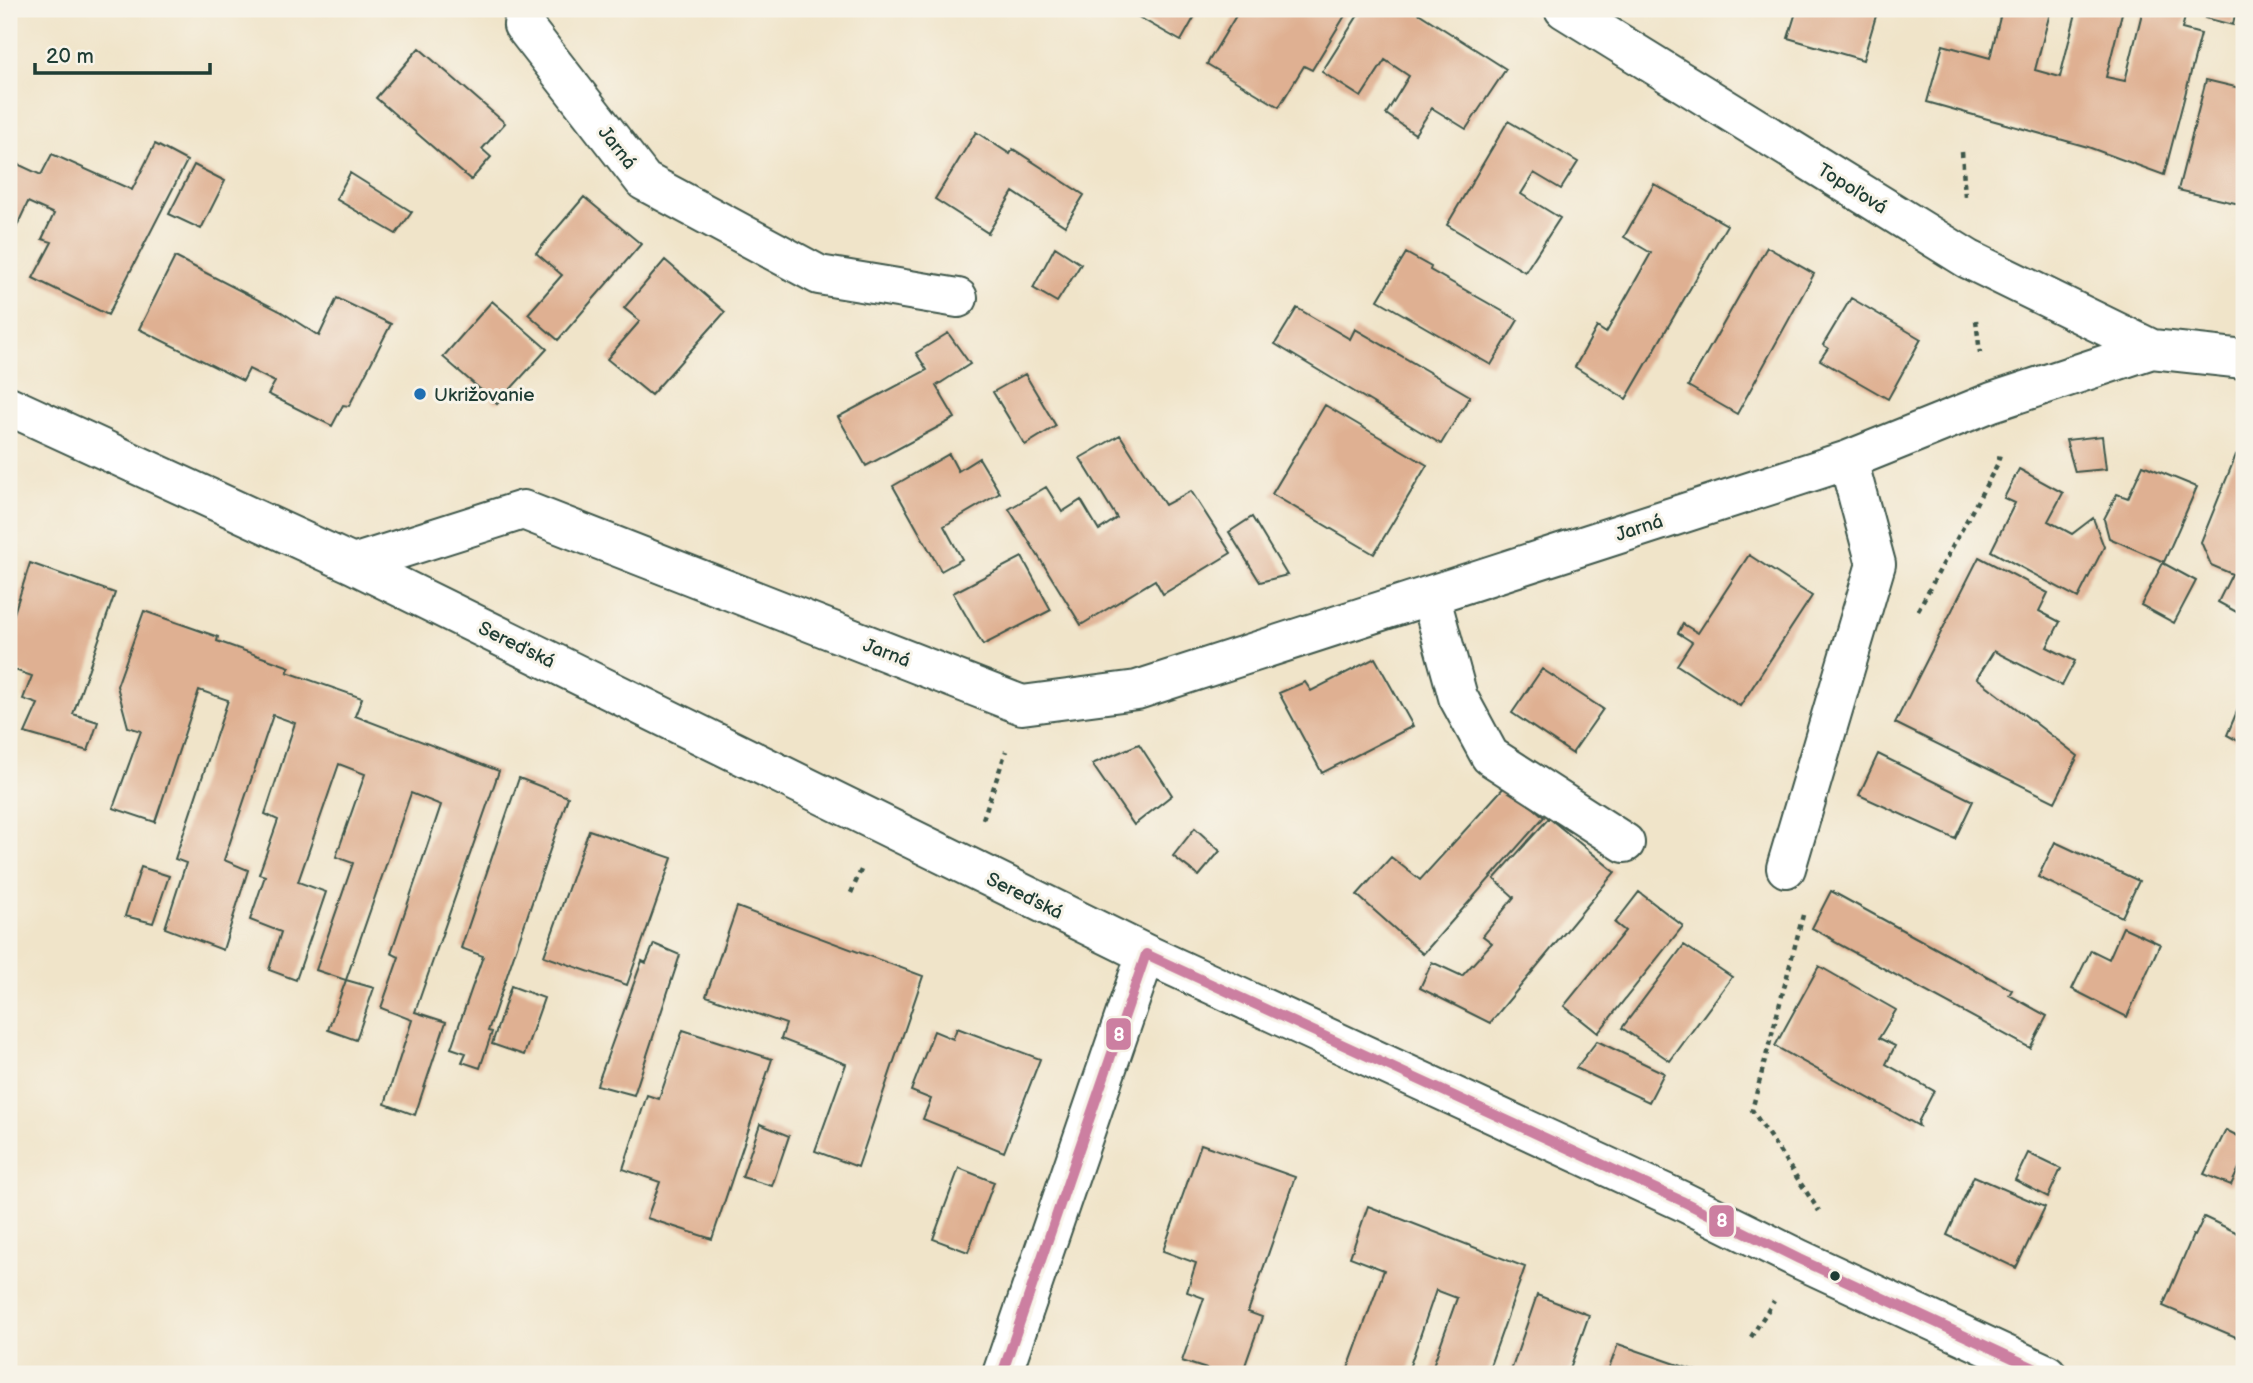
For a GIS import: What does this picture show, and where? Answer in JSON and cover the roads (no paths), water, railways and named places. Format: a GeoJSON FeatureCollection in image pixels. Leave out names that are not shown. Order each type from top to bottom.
{"type":"FeatureCollection","features":[{"type":"Feature","properties":{"kind":"street","name":"Jarná"},"geometry":{"type":"LineString","coordinates":[[528,9],[523,24],[644,181],[819,275],[958,298]]}},
{"type":"Feature","properties":{"kind":"street","name":"Topoľová"},"geometry":{"type":"LineString","coordinates":[[1564,9],[1968,259],[2152,349]]}},
{"type":"Feature","properties":{"kind":"street","name":"Jarná"},"geometry":{"type":"LineString","coordinates":[[353,564],[523,510],[1022,705],[1137,690],[1848,460],[1993,402],[2152,349]]}},
{"type":"Feature","properties":{"kind":"street"},"geometry":{"type":"LineString","coordinates":[[2152,349],[2244,359]]}},
{"type":"Feature","properties":{"kind":"street","name":"Sereďská"},"geometry":{"type":"LineString","coordinates":[[9,406],[353,564],[1146,954],[1682,1201],[1810,1264],[2047,1374]]}},
{"type":"Feature","properties":{"kind":"street"},"geometry":{"type":"LineString","coordinates":[[1786,868],[1876,564],[1848,460]]}},
{"type":"Feature","properties":{"kind":"street"},"geometry":{"type":"LineString","coordinates":[[1430,595],[1458,697],[1490,756],[1625,842]]}},
{"type":"Feature","properties":{"kind":"street"},"geometry":{"type":"LineString","coordinates":[[1002,1374],[1146,954]]}},
{"type":"Feature","properties":{"kind":"place","name":"Ukrižovanie"},"geometry":{"type":"Point","coordinates":[420,394]}}]}
